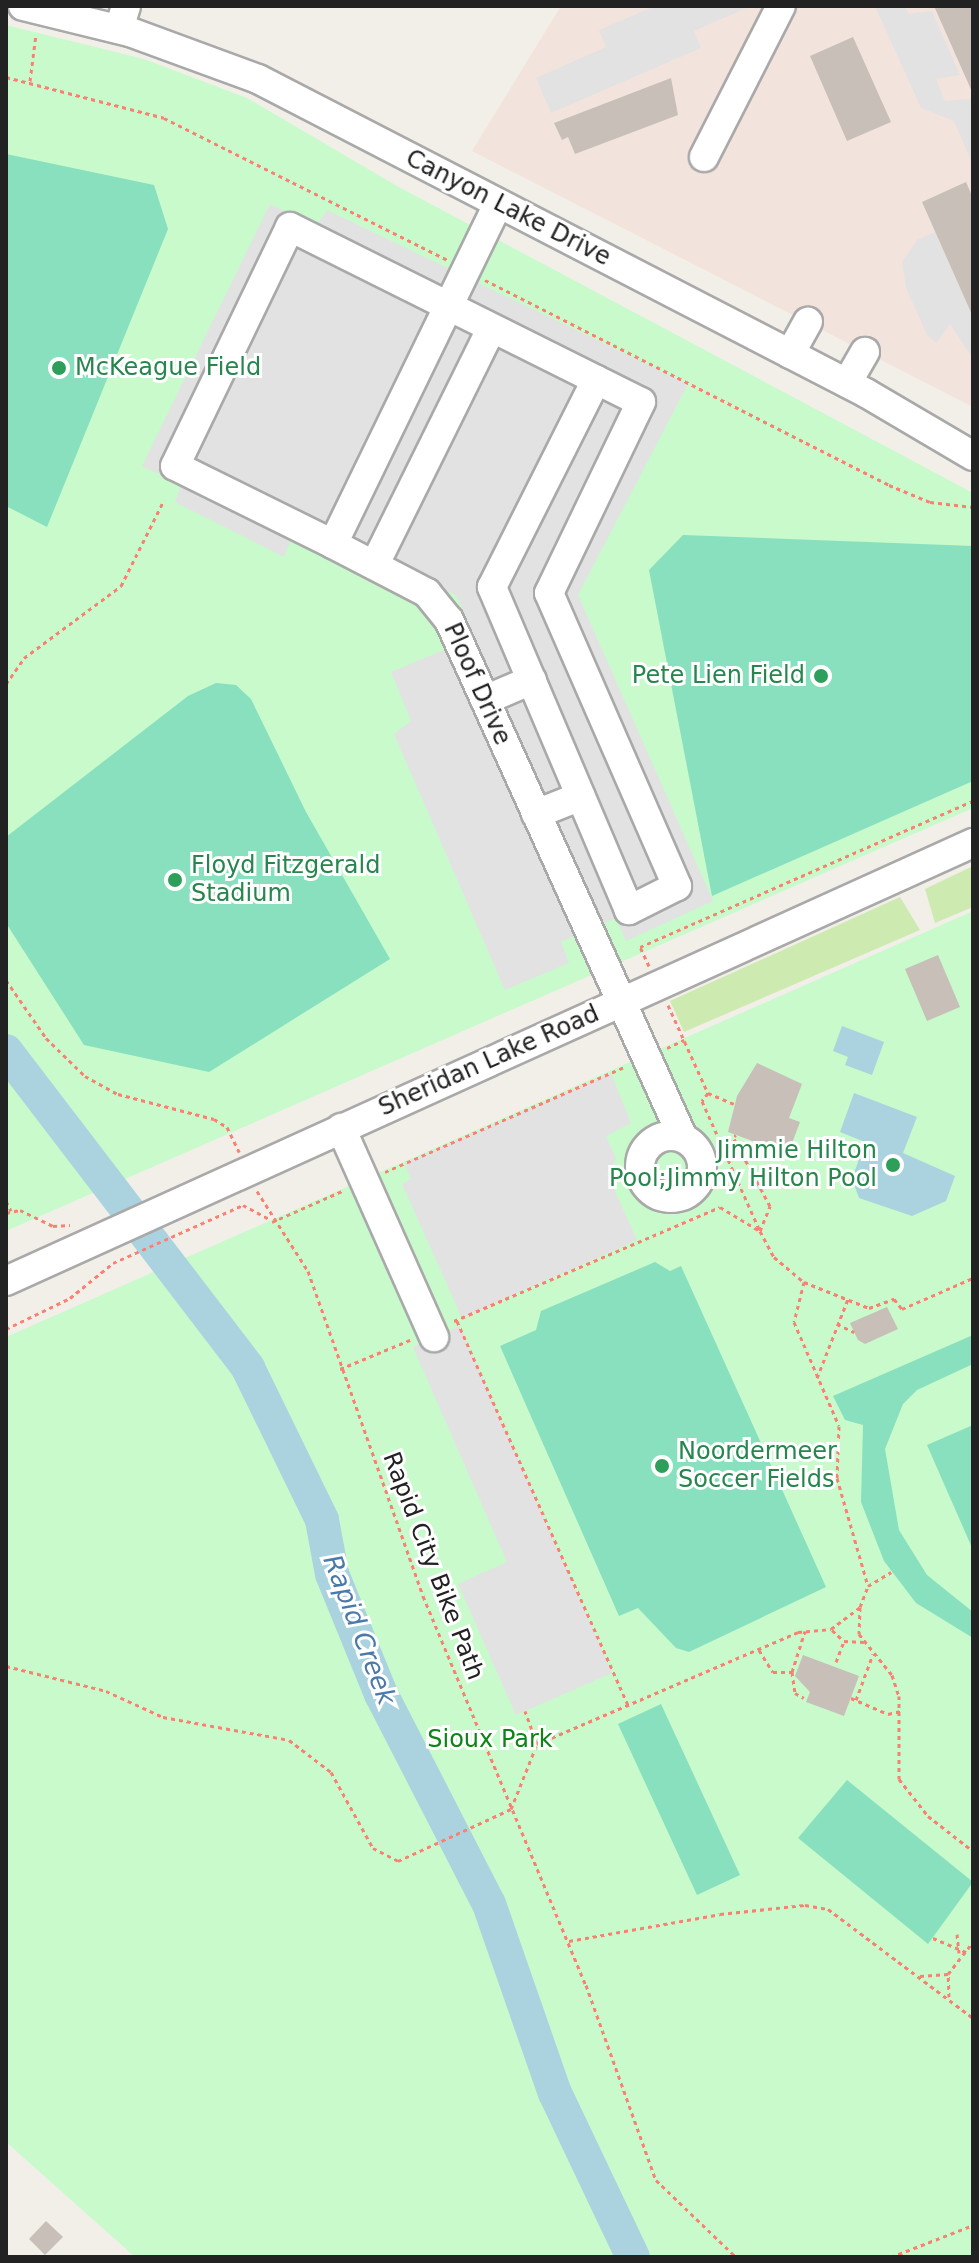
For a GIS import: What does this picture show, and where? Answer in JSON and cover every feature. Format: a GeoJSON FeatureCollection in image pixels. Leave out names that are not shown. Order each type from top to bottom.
{"type":"FeatureCollection","features":[{"type":"Feature","properties":{"kind":"street"},"geometry":{"type":"LineString","coordinates":[[704,157],[781,6]]}},
{"type":"Feature","properties":{"kind":"street","name":"Canyon Lake Drive"},"geometry":{"type":"LineString","coordinates":[[33,8],[123,18],[258,79],[847,383],[973,456]]}},
{"type":"Feature","properties":{"kind":"street"},"geometry":{"type":"LineString","coordinates":[[333,544],[498,204]]}},
{"type":"Feature","properties":{"kind":"street","name":"Ploof Drive"},"geometry":{"type":"LineString","coordinates":[[447,307],[290,227],[175,466],[375,564],[427,593],[442,610],[683,1138]]}},
{"type":"Feature","properties":{"kind":"street"},"geometry":{"type":"LineString","coordinates":[[447,307],[641,402],[549,593],[677,886],[629,910],[492,587],[596,380]]}},
{"type":"Feature","properties":{"kind":"street"},"geometry":{"type":"LineString","coordinates":[[790,354],[808,322]]}},
{"type":"Feature","properties":{"kind":"street"},"geometry":{"type":"LineString","coordinates":[[375,564],[491,329]]}},
{"type":"Feature","properties":{"kind":"street"},"geometry":{"type":"LineString","coordinates":[[847,383],[865,352]]}},
{"type":"Feature","properties":{"kind":"street"},"geometry":{"type":"LineString","coordinates":[[485,700],[532,680]]}},
{"type":"Feature","properties":{"kind":"street"},"geometry":{"type":"LineString","coordinates":[[536,814],[581,796]]}},
{"type":"Feature","properties":{"kind":"street","name":"Sheridan Lake Road"},"geometry":{"type":"LineString","coordinates":[[6,1281],[85,1231],[193,1194],[973,843]]}},
{"type":"Feature","properties":{"kind":"street"},"geometry":{"type":"LineString","coordinates":[[341,1128],[440,1330]]}},
{"type":"Feature","properties":{"kind":"path"},"geometry":{"type":"LineString","coordinates":[[30,81],[33,8]]}},
{"type":"Feature","properties":{"kind":"path"},"geometry":{"type":"LineString","coordinates":[[6,77],[175,122],[889,485],[930,502],[973,507]]}},
{"type":"Feature","properties":{"kind":"path"},"geometry":{"type":"LineString","coordinates":[[6,684],[24,658],[121,586],[164,500]]}},
{"type":"Feature","properties":{"kind":"path"},"geometry":{"type":"LineString","coordinates":[[734,1104],[708,1093],[640,947],[973,801]]}},
{"type":"Feature","properties":{"kind":"path","name":"Rapid City Bike Path"},"geometry":{"type":"LineString","coordinates":[[6,980],[76,1070],[118,1094],[214,1119],[227,1127],[272,1222],[308,1271],[340,1369],[511,1809],[567,1941],[656,2180],[736,2257]]}},
{"type":"Feature","properties":{"kind":"path"},"geometry":{"type":"LineString","coordinates":[[6,1329],[70,1298],[113,1263],[213,1218],[251,1204],[272,1222],[684,1040]]}},
{"type":"Feature","properties":{"kind":"path"},"geometry":{"type":"LineString","coordinates":[[708,1093],[702,1101],[760,1231],[774,1257],[804,1282],[869,1308],[894,1299],[902,1309],[973,1278]]}},
{"type":"Feature","properties":{"kind":"path"},"geometry":{"type":"LineString","coordinates":[[721,1145],[735,1137],[770,1206],[760,1231]]}},
{"type":"Feature","properties":{"kind":"path"},"geometry":{"type":"LineString","coordinates":[[6,1201],[8,1212],[53,1226],[85,1231]]}},
{"type":"Feature","properties":{"kind":"path"},"geometry":{"type":"LineString","coordinates":[[340,1369],[440,1330],[705,1211],[720,1207],[760,1231]]}},
{"type":"Feature","properties":{"kind":"path"},"geometry":{"type":"LineString","coordinates":[[804,1282],[794,1322],[839,1426],[837,1478],[868,1586],[860,1607],[864,1642],[892,1675],[901,1711],[899,1779],[928,1816],[973,1851]]}},
{"type":"Feature","properties":{"kind":"path"},"geometry":{"type":"LineString","coordinates":[[817,1378],[848,1299]]}},
{"type":"Feature","properties":{"kind":"path"},"geometry":{"type":"LineString","coordinates":[[837,1324],[854,1332]]}},
{"type":"Feature","properties":{"kind":"path"},"geometry":{"type":"LineString","coordinates":[[440,1330],[628,1705]]}},
{"type":"Feature","properties":{"kind":"path"},"geometry":{"type":"LineString","coordinates":[[868,1586],[891,1572]]}},
{"type":"Feature","properties":{"kind":"path"},"geometry":{"type":"LineString","coordinates":[[537,1744],[758,1649],[805,1631],[831,1629],[860,1607]]}},
{"type":"Feature","properties":{"kind":"path"},"geometry":{"type":"LineString","coordinates":[[831,1629],[844,1641],[864,1642]]}},
{"type":"Feature","properties":{"kind":"path"},"geometry":{"type":"LineString","coordinates":[[804,1698],[795,1693],[792,1672],[805,1631]]}},
{"type":"Feature","properties":{"kind":"path"},"geometry":{"type":"LineString","coordinates":[[836,1662],[844,1641]]}},
{"type":"Feature","properties":{"kind":"path"},"geometry":{"type":"LineString","coordinates":[[758,1649],[773,1672],[792,1672]]}},
{"type":"Feature","properties":{"kind":"path"},"geometry":{"type":"LineString","coordinates":[[856,1701],[873,1654]]}},
{"type":"Feature","properties":{"kind":"path"},"geometry":{"type":"LineString","coordinates":[[6,1666],[106,1691],[163,1717],[289,1740],[331,1772],[380,1854],[398,1861],[429,1851],[511,1809],[537,1744],[525,1711]]}},
{"type":"Feature","properties":{"kind":"path"},"geometry":{"type":"LineString","coordinates":[[851,1698],[888,1714],[901,1711]]}},
{"type":"Feature","properties":{"kind":"path"},"geometry":{"type":"LineString","coordinates":[[567,1941],[805,1905],[846,1918],[973,2018]]}},
{"type":"Feature","properties":{"kind":"path"},"geometry":{"type":"LineString","coordinates":[[957,1934],[959,1953]]}},
{"type":"Feature","properties":{"kind":"path"},"geometry":{"type":"LineString","coordinates":[[933,1938],[959,1953],[966,1952]]}},
{"type":"Feature","properties":{"kind":"path"},"geometry":{"type":"LineString","coordinates":[[950,1999],[948,1974],[972,1945]]}},
{"type":"Feature","properties":{"kind":"path"},"geometry":{"type":"LineString","coordinates":[[920,1976],[948,1974]]}},
{"type":"Feature","properties":{"kind":"path"},"geometry":{"type":"LineString","coordinates":[[891,2257],[973,2225]]}},
{"type":"Feature","properties":{"kind":"shaded area"},"geometry":{"type":"Polygon","coordinates":[[[561,6],[973,6],[973,407],[472,151],[561,6]]]}},
{"type":"Feature","properties":{"kind":"shaded area"},"geometry":{"type":"Polygon","coordinates":[[[655,6],[751,6],[694,31],[701,48],[551,113],[536,78],[606,47],[599,30],[655,6]]]}},
{"type":"Feature","properties":{"kind":"shaded area"},"geometry":{"type":"Polygon","coordinates":[[[875,6],[905,6],[908,14],[932,11],[960,75],[936,79],[945,101],[971,99],[973,104],[973,165],[954,121],[921,108],[875,6]]]}},
{"type":"Feature","properties":{"kind":"shaded area"},"geometry":{"type":"Polygon","coordinates":[[[270,204],[316,227],[327,210],[688,384],[578,595],[713,901],[626,941],[616,918],[561,942],[569,963],[505,990],[394,734],[411,721],[391,672],[475,637],[457,596],[299,520],[284,557],[175,502],[181,485],[142,466],[270,204]]]}},
{"type":"Feature","properties":{"kind":"shaded area"},"geometry":{"type":"Polygon","coordinates":[[[935,232],[973,317],[973,359],[950,324],[936,343],[927,335],[906,288],[902,262],[917,240],[935,232]]]}},
{"type":"Feature","properties":{"kind":"shaded area"},"geometry":{"type":"Polygon","coordinates":[[[611,1073],[631,1123],[606,1136],[616,1159],[607,1174],[637,1240],[462,1318],[402,1184],[411,1179],[404,1163],[611,1073]]]}},
{"type":"Feature","properties":{"kind":"shaded area"},"geometry":{"type":"Polygon","coordinates":[[[460,1326],[612,1673],[516,1715],[458,1584],[507,1562],[413,1347],[460,1326]]]}},
{"type":"Feature","properties":{"kind":"green space"},"geometry":{"type":"Polygon","coordinates":[[[6,25],[144,59],[247,98],[397,186],[973,493],[973,808],[6,1231],[6,25]]]}},
{"type":"Feature","properties":{"kind":"green space","name":"McKeague Field"},"geometry":{"type":"Polygon","coordinates":[[[6,154],[154,185],[168,229],[47,527],[6,506],[6,154]]]}},
{"type":"Feature","properties":{"kind":"green space","name":"Pete Lien Field"},"geometry":{"type":"Polygon","coordinates":[[[683,535],[973,546],[973,781],[712,896],[649,570],[683,535]]]}},
{"type":"Feature","properties":{"kind":"green space","name":"Floyd Fitzgerald Stadium"},"geometry":{"type":"Polygon","coordinates":[[[216,683],[236,685],[251,699],[306,812],[390,959],[209,1072],[84,1045],[6,923],[6,837],[188,696],[216,683]]]}},
{"type":"Feature","properties":{"kind":"green space"},"geometry":{"type":"Polygon","coordinates":[[[973,866],[973,907],[935,923],[925,889],[973,866]]]}},
{"type":"Feature","properties":{"kind":"green space"},"geometry":{"type":"Polygon","coordinates":[[[900,897],[920,930],[684,1032],[670,1001],[900,897]]]}},
{"type":"Feature","properties":{"kind":"green space","name":"Sioux Park"},"geometry":{"type":"Polygon","coordinates":[[[973,911],[973,2257],[135,2257],[6,2142],[6,1337],[973,911]]]}},
{"type":"Feature","properties":{"kind":"green space","name":"Noordermeer Soccer Fields"},"geometry":{"type":"Polygon","coordinates":[[[655,1262],[670,1271],[681,1266],[826,1587],[689,1652],[676,1648],[638,1608],[619,1616],[500,1346],[536,1330],[541,1311],[655,1262]]]}},
{"type":"Feature","properties":{"kind":"green space"},"geometry":{"type":"Polygon","coordinates":[[[973,1335],[973,1364],[917,1390],[903,1404],[885,1449],[899,1530],[927,1575],[973,1612],[973,1638],[916,1603],[884,1561],[861,1502],[863,1425],[845,1420],[833,1396],[973,1335]]]}},
{"type":"Feature","properties":{"kind":"green space"},"geometry":{"type":"Polygon","coordinates":[[[973,1425],[973,1550],[927,1445],[973,1425]]]}},
{"type":"Feature","properties":{"kind":"green space"},"geometry":{"type":"Polygon","coordinates":[[[661,1704],[740,1875],[697,1895],[618,1724],[661,1704]]]}},
{"type":"Feature","properties":{"kind":"green space"},"geometry":{"type":"Polygon","coordinates":[[[847,1780],[973,1882],[928,1944],[798,1838],[847,1780]]]}},
{"type":"Feature","properties":{"kind":"water","name":"Jimmie Hilton Pool;Jimmy Hilton Pool"},"geometry":{"type":"Polygon","coordinates":[[[842,1026],[884,1042],[872,1075],[845,1065],[848,1057],[833,1051],[842,1026]]]}},
{"type":"Feature","properties":{"kind":"water","name":"Jimmie Hilton Pool;Jimmy Hilton Pool"},"geometry":{"type":"Polygon","coordinates":[[[854,1093],[917,1117],[903,1153],[955,1176],[946,1201],[912,1216],[859,1198],[852,1179],[865,1142],[840,1132],[854,1093]]]}},
{"type":"Feature","properties":{"kind":"building"},"geometry":{"type":"Polygon","coordinates":[[[934,6],[973,6],[973,94],[934,6]]]}},
{"type":"Feature","properties":{"kind":"building"},"geometry":{"type":"Polygon","coordinates":[[[853,37],[891,122],[847,141],[810,56],[853,37]]]}},
{"type":"Feature","properties":{"kind":"building"},"geometry":{"type":"Polygon","coordinates":[[[671,78],[678,115],[575,154],[568,137],[562,140],[554,123],[671,78]]]}},
{"type":"Feature","properties":{"kind":"building"},"geometry":{"type":"Polygon","coordinates":[[[966,182],[973,198],[973,317],[922,202],[966,182]]]}},
{"type":"Feature","properties":{"kind":"building"},"geometry":{"type":"Polygon","coordinates":[[[938,955],[960,1007],[927,1021],[905,969],[938,955]]]}},
{"type":"Feature","properties":{"kind":"building"},"geometry":{"type":"Polygon","coordinates":[[[757,1063],[802,1084],[789,1118],[800,1122],[788,1154],[728,1132],[737,1096],[757,1063]]]}},
{"type":"Feature","properties":{"kind":"building"},"geometry":{"type":"Polygon","coordinates":[[[887,1307],[898,1329],[865,1344],[858,1340],[850,1323],[887,1307]]]}},
{"type":"Feature","properties":{"kind":"building"},"geometry":{"type":"Polygon","coordinates":[[[803,1655],[859,1676],[844,1716],[806,1702],[810,1692],[795,1676],[803,1655]]]}},
{"type":"Feature","properties":{"kind":"building"},"geometry":{"type":"Polygon","coordinates":[[[46,2221],[63,2237],[45,2255],[29,2239],[46,2221]]]}},
{"type":"Feature","properties":{"kind":"waterway","name":"Rapid Creek"},"geometry":{"type":"LineString","coordinates":[[6,1051],[248,1368],[322,1520],[332,1574],[381,1694],[489,1904],[555,2093],[633,2257]]}},
{"type":"Feature","properties":{"kind":"place","name":"McKeague Field"},"geometry":{"type":"Point","coordinates":[59,368]}},
{"type":"Feature","properties":{"kind":"place","name":"Pete Lien Field"},"geometry":{"type":"Point","coordinates":[821,676]}},
{"type":"Feature","properties":{"kind":"place","name":"Floyd Fitzgerald Stadium"},"geometry":{"type":"Point","coordinates":[175,880]}},
{"type":"Feature","properties":{"kind":"place","name":"Jimmie Hilton Pool;Jimmy Hilton Pool"},"geometry":{"type":"Point","coordinates":[893,1165]}},
{"type":"Feature","properties":{"kind":"place","name":"Noordermeer Soccer Fields"},"geometry":{"type":"Point","coordinates":[662,1466]}}]}
